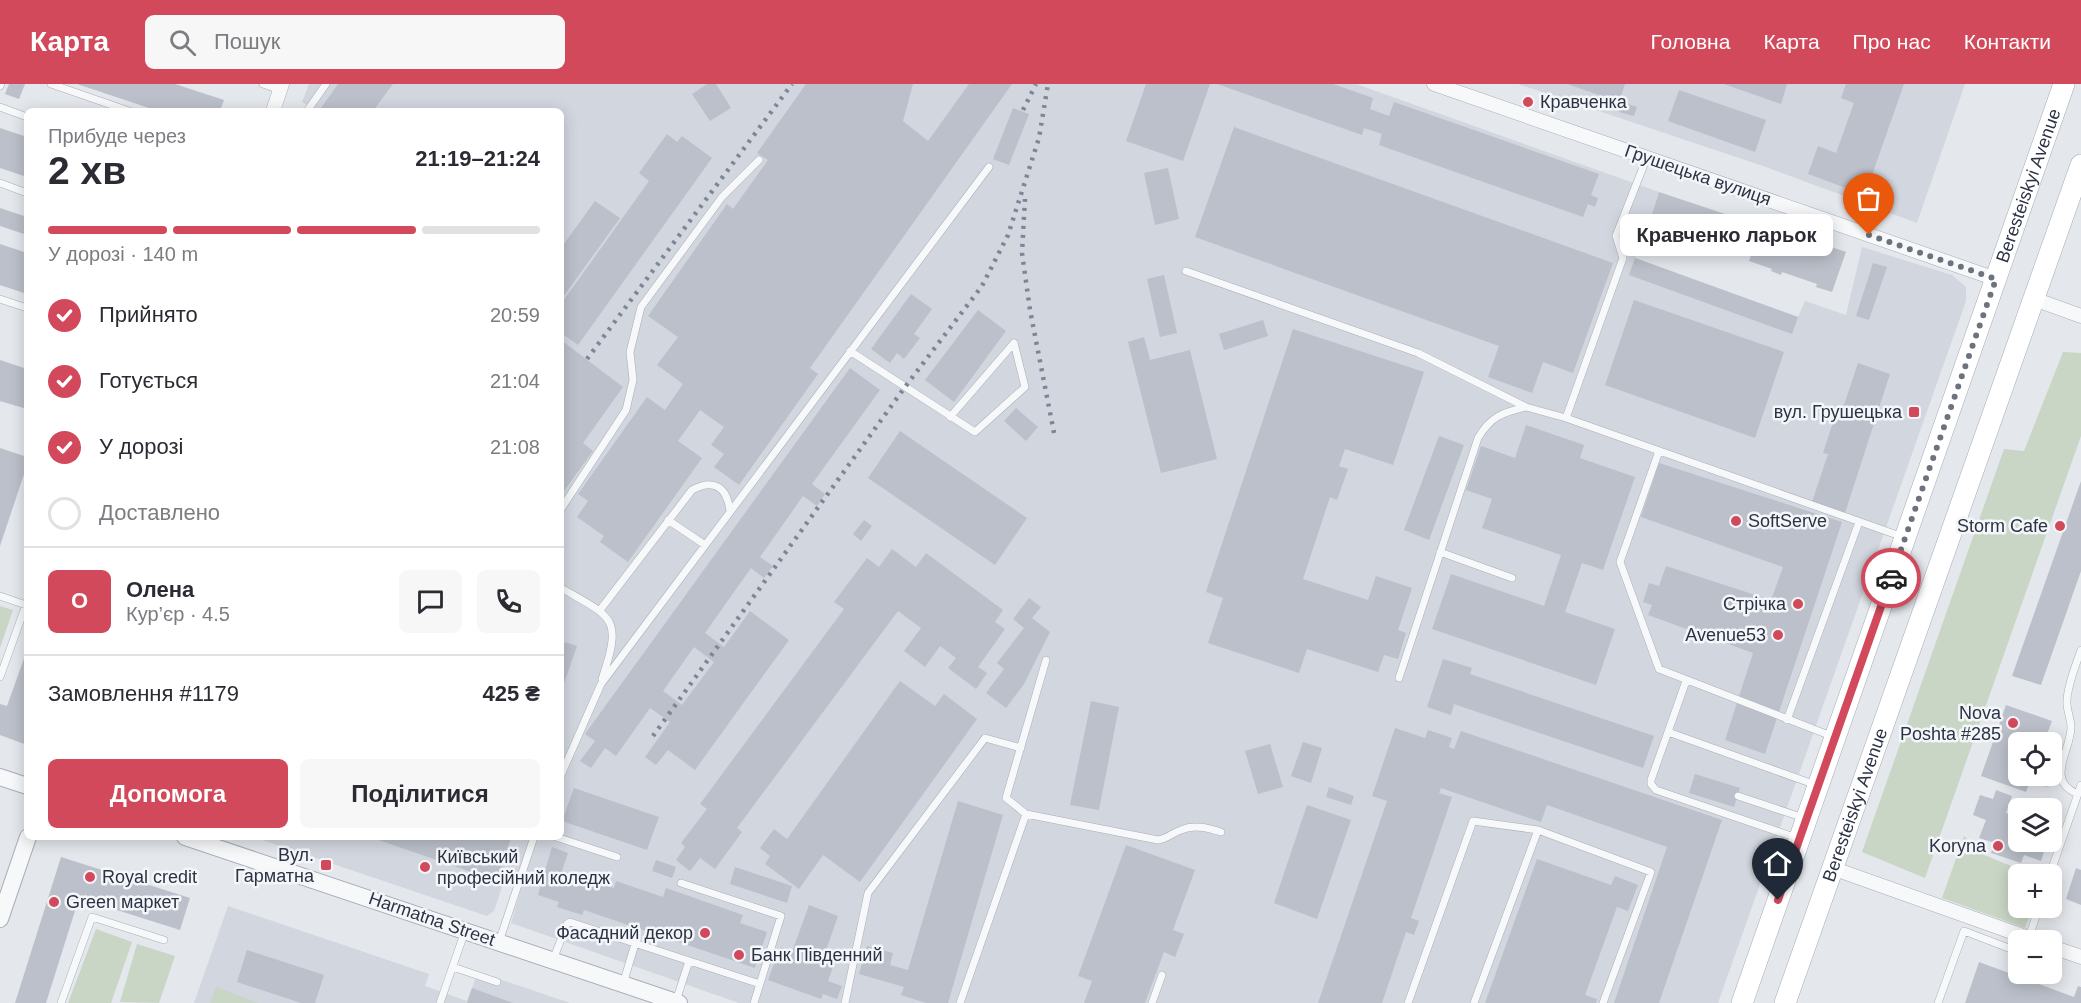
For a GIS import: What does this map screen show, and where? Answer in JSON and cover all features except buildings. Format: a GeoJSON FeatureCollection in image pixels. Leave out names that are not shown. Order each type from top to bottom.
{"type":"FeatureCollection","features":[{"type":"Feature","properties":{"kind":"main road","name":"Beresteiskyi Avenue"},"geometry":{"type":"LineString","coordinates":[[1742,1003],[2064,84]]}},
{"type":"Feature","properties":{"kind":"main road","name":"Beresteiskyi Avenue"},"geometry":{"type":"LineString","coordinates":[[1785,1003],[2081,165]]}},
{"type":"Feature","properties":{"kind":"street","name":"Грушецька вулиця"},"geometry":{"type":"LineString","coordinates":[[1434,84],[1996,279]]}},
{"type":"Feature","properties":{"kind":"street"},"geometry":{"type":"LineString","coordinates":[[274,108],[281,87]]}},
{"type":"Feature","properties":{"kind":"street"},"geometry":{"type":"LineString","coordinates":[[2034,299],[2081,316]]}},
{"type":"Feature","properties":{"kind":"street"},"geometry":{"type":"LineString","coordinates":[[0,777],[24,785]]}},
{"type":"Feature","properties":{"kind":"street"},"geometry":{"type":"LineString","coordinates":[[0,919],[27,840]]}},
{"type":"Feature","properties":{"kind":"street","name":"Harmatna Street"},"geometry":{"type":"LineString","coordinates":[[194,840],[677,1002]]}},
{"type":"Feature","properties":{"kind":"street"},"geometry":{"type":"LineString","coordinates":[[1832,868],[2008,932]]}},
{"type":"Feature","properties":{"kind":"street"},"geometry":{"type":"LineString","coordinates":[[2062,950],[2081,957]]}},
{"type":"Feature","properties":{"kind":"lane"},"geometry":{"type":"LineString","coordinates":[[51,84],[120,108]]}},
{"type":"Feature","properties":{"kind":"lane"},"geometry":{"type":"LineString","coordinates":[[263,84],[281,87]]}},
{"type":"Feature","properties":{"kind":"lane"},"geometry":{"type":"LineString","coordinates":[[309,108],[326,84]]}},
{"type":"Feature","properties":{"kind":"lane"},"geometry":{"type":"LineString","coordinates":[[0,107],[24,116]]}},
{"type":"Feature","properties":{"kind":"lane"},"geometry":{"type":"LineString","coordinates":[[1566,418],[1623,258],[1616,236],[1647,157]]}},
{"type":"Feature","properties":{"kind":"lane"},"geometry":{"type":"LineString","coordinates":[[564,504],[626,410],[633,380],[630,352],[640,307],[722,197],[759,160]]}},
{"type":"Feature","properties":{"kind":"lane"},"geometry":{"type":"LineString","coordinates":[[601,684],[989,166]]}},
{"type":"Feature","properties":{"kind":"lane"},"geometry":{"type":"LineString","coordinates":[[0,183],[24,192]]}},
{"type":"Feature","properties":{"kind":"lane"},"geometry":{"type":"LineString","coordinates":[[1186,271],[1418,353],[1526,407],[1566,418],[1905,538]]}},
{"type":"Feature","properties":{"kind":"lane"},"geometry":{"type":"LineString","coordinates":[[0,299],[24,307]]}},
{"type":"Feature","properties":{"kind":"lane"},"geometry":{"type":"LineString","coordinates":[[850,351],[950,417],[975,432],[1025,387],[1014,343],[950,417]]}},
{"type":"Feature","properties":{"kind":"lane"},"geometry":{"type":"LineString","coordinates":[[1399,678],[1478,438],[1486,424],[1496,417],[1526,407]]}},
{"type":"Feature","properties":{"kind":"lane"},"geometry":{"type":"LineString","coordinates":[[1659,451],[1620,565],[1659,669],[1835,738]]}},
{"type":"Feature","properties":{"kind":"lane"},"geometry":{"type":"LineString","coordinates":[[600,610],[692,490],[704,483],[718,486],[728,497],[730,511]]}},
{"type":"Feature","properties":{"kind":"lane"},"geometry":{"type":"LineString","coordinates":[[668,520],[705,545]]}},
{"type":"Feature","properties":{"kind":"lane"},"geometry":{"type":"LineString","coordinates":[[1787,720],[1859,522]]}},
{"type":"Feature","properties":{"kind":"lane"},"geometry":{"type":"LineString","coordinates":[[1440,552],[1512,578]]}},
{"type":"Feature","properties":{"kind":"lane"},"geometry":{"type":"LineString","coordinates":[[564,590],[600,610],[607,618],[614,638],[601,684],[564,768]]}},
{"type":"Feature","properties":{"kind":"lane"},"geometry":{"type":"LineString","coordinates":[[0,596],[24,602]]}},
{"type":"Feature","properties":{"kind":"lane"},"geometry":{"type":"LineString","coordinates":[[0,677],[24,609]]}},
{"type":"Feature","properties":{"kind":"lane"},"geometry":{"type":"LineString","coordinates":[[2078,794],[2069,791],[2064,784],[2060,767],[2069,741],[2071,726],[2066,702],[2068,690],[2081,650]]}},
{"type":"Feature","properties":{"kind":"lane"},"geometry":{"type":"LineString","coordinates":[[1046,660],[1006,798],[1026,814],[1158,840],[1166,839],[1179,830],[1191,827],[1221,832]]}},
{"type":"Feature","properties":{"kind":"lane"},"geometry":{"type":"LineString","coordinates":[[1686,681],[1651,784],[1656,790],[1803,829]]}},
{"type":"Feature","properties":{"kind":"lane"},"geometry":{"type":"LineString","coordinates":[[1668,732],[1818,786]]}},
{"type":"Feature","properties":{"kind":"lane"},"geometry":{"type":"LineString","coordinates":[[845,1003],[868,893],[985,738],[1021,748]]}},
{"type":"Feature","properties":{"kind":"lane"},"geometry":{"type":"LineString","coordinates":[[2054,864],[2081,785]]}},
{"type":"Feature","properties":{"kind":"lane"},"geometry":{"type":"LineString","coordinates":[[1738,796],[1803,829]]}},
{"type":"Feature","properties":{"kind":"lane"},"geometry":{"type":"LineString","coordinates":[[960,1003],[1026,814]]}},
{"type":"Feature","properties":{"kind":"lane"},"geometry":{"type":"LineString","coordinates":[[1408,1003],[1473,821],[1538,830],[1651,872],[1603,1003]]}},
{"type":"Feature","properties":{"kind":"lane"},"geometry":{"type":"LineString","coordinates":[[1474,1003],[1538,830]]}},
{"type":"Feature","properties":{"kind":"lane"},"geometry":{"type":"LineString","coordinates":[[499,942],[533,840]]}},
{"type":"Feature","properties":{"kind":"lane"},"geometry":{"type":"LineString","coordinates":[[564,840],[617,857]]}},
{"type":"Feature","properties":{"kind":"lane"},"geometry":{"type":"LineString","coordinates":[[681,883],[781,916],[754,1003]]}},
{"type":"Feature","properties":{"kind":"lane"},"geometry":{"type":"LineString","coordinates":[[61,1003],[92,917],[164,940]]}},
{"type":"Feature","properties":{"kind":"lane"},"geometry":{"type":"LineString","coordinates":[[554,960],[569,922],[760,984]]}},
{"type":"Feature","properties":{"kind":"lane"},"geometry":{"type":"LineString","coordinates":[[440,1003],[465,931]]}},
{"type":"Feature","properties":{"kind":"lane"},"geometry":{"type":"LineString","coordinates":[[1938,1003],[1964,932],[2008,948]]}},
{"type":"Feature","properties":{"kind":"lane"},"geometry":{"type":"LineString","coordinates":[[623,984],[635,944]]}},
{"type":"Feature","properties":{"kind":"lane"},"geometry":{"type":"LineString","coordinates":[[677,1002],[689,961]]}},
{"type":"Feature","properties":{"kind":"lane"},"geometry":{"type":"LineString","coordinates":[[453,967],[496,982]]}},
{"type":"Feature","properties":{"kind":"lane"},"geometry":{"type":"LineString","coordinates":[[1152,1003],[1162,975]]}},
{"type":"Feature","properties":{"kind":"shaded area"},"geometry":{"type":"Polygon","coordinates":[[[309,84],[1356,84],[1659,192],[1635,258],[1798,317],[1805,301],[1846,315],[1862,247],[1952,275],[1966,287],[1966,301],[1718,1003],[739,1003],[511,923],[522,886],[504,881],[494,911],[487,916],[262,840],[564,840],[564,108],[311,108],[302,102],[309,84]]]}},
{"type":"Feature","properties":{"kind":"shaded area"},"geometry":{"type":"Polygon","coordinates":[[[1518,84],[1965,84],[1917,223],[1766,167],[1518,84]]]}},
{"type":"Feature","properties":{"kind":"shaded area"},"geometry":{"type":"Polygon","coordinates":[[[228,906],[429,974],[425,986],[467,1001],[478,972],[570,1003],[194,1003],[228,906]]]}},
{"type":"Feature","properties":{"kind":"green space"},"geometry":{"type":"Polygon","coordinates":[[[2063,352],[2081,353],[2081,436],[1925,878],[1862,852],[2004,449],[2024,451],[2063,352]]]}},
{"type":"Feature","properties":{"kind":"green space"},"geometry":{"type":"Polygon","coordinates":[[[0,606],[13,610],[0,648],[0,606]]]}},
{"type":"Feature","properties":{"kind":"green space"},"geometry":{"type":"Polygon","coordinates":[[[1964,836],[1982,854],[2008,865],[2008,918],[2028,918],[2025,928],[1942,898],[1964,836]]]}},
{"type":"Feature","properties":{"kind":"green space"},"geometry":{"type":"Polygon","coordinates":[[[96,929],[132,942],[111,1003],[68,1003],[96,929]]]}},
{"type":"Feature","properties":{"kind":"green space"},"geometry":{"type":"Polygon","coordinates":[[[137,944],[175,956],[159,1003],[120,1002],[137,944]]]}},
{"type":"Feature","properties":{"kind":"green space"},"geometry":{"type":"Polygon","coordinates":[[[216,987],[259,1003],[210,1003],[216,987]]]}},
{"type":"Feature","properties":{"kind":"railway"},"geometry":{"type":"LineString","coordinates":[[587,359],[792,84]]}},
{"type":"Feature","properties":{"kind":"railway"},"geometry":{"type":"LineString","coordinates":[[1023,110],[1036,84]]}},
{"type":"Feature","properties":{"kind":"railway"},"geometry":{"type":"LineString","coordinates":[[653,736],[905,387],[982,286],[1008,235],[1039,138],[1048,84]]}},
{"type":"Feature","properties":{"kind":"railway"},"geometry":{"type":"LineString","coordinates":[[1025,199],[1022,253],[1030,310],[1055,438]]}},
{"type":"Feature","properties":{"kind":"way so far"},"geometry":{"type":"LineString","coordinates":[[1869,235],[1996,279],[1891,578]]}},
{"type":"Feature","properties":{"kind":"place","name":"Кравченка"},"geometry":{"type":"Point","coordinates":[1528,102]}},
{"type":"Feature","properties":{"kind":"place","name":"Кравченко ларьок"},"geometry":{"type":"Point","coordinates":[1869,235]}},
{"type":"Feature","properties":{"kind":"place","name":"вул. Грушецька"},"geometry":{"type":"Point","coordinates":[1914,412]}},
{"type":"Feature","properties":{"kind":"place","name":"SoftServe"},"geometry":{"type":"Point","coordinates":[1736,521]}},
{"type":"Feature","properties":{"kind":"place","name":"Storm Cafe"},"geometry":{"type":"Point","coordinates":[2060,526]}},
{"type":"Feature","properties":{"kind":"place","name":"Стрічка"},"geometry":{"type":"Point","coordinates":[1798,604]}},
{"type":"Feature","properties":{"kind":"place","name":"Avenue53"},"geometry":{"type":"Point","coordinates":[1778,635]}},
{"type":"Feature","properties":{"kind":"place","name":"Nova Poshta #285"},"geometry":{"type":"Point","coordinates":[2013,723]}},
{"type":"Feature","properties":{"kind":"place","name":"Koryna"},"geometry":{"type":"Point","coordinates":[1998,846]}},
{"type":"Feature","properties":{"kind":"place","name":"Вул. Гарматна"},"geometry":{"type":"Point","coordinates":[326,865]}},
{"type":"Feature","properties":{"kind":"place","name":"Київський професійний коледж"},"geometry":{"type":"Point","coordinates":[425,867]}},
{"type":"Feature","properties":{"kind":"place","name":"Royal credit"},"geometry":{"type":"Point","coordinates":[90,877]}},
{"type":"Feature","properties":{"kind":"place","name":"Green маркет"},"geometry":{"type":"Point","coordinates":[54,902]}},
{"type":"Feature","properties":{"kind":"place","name":"Фасадний декор"},"geometry":{"type":"Point","coordinates":[705,933]}},
{"type":"Feature","properties":{"kind":"place","name":"Банк Південний"},"geometry":{"type":"Point","coordinates":[739,955]}},
{"type":"Feature","properties":{"kind":"route"},"geometry":{"type":"LineString","coordinates":[[1778,900],[1891,578]]}}]}
